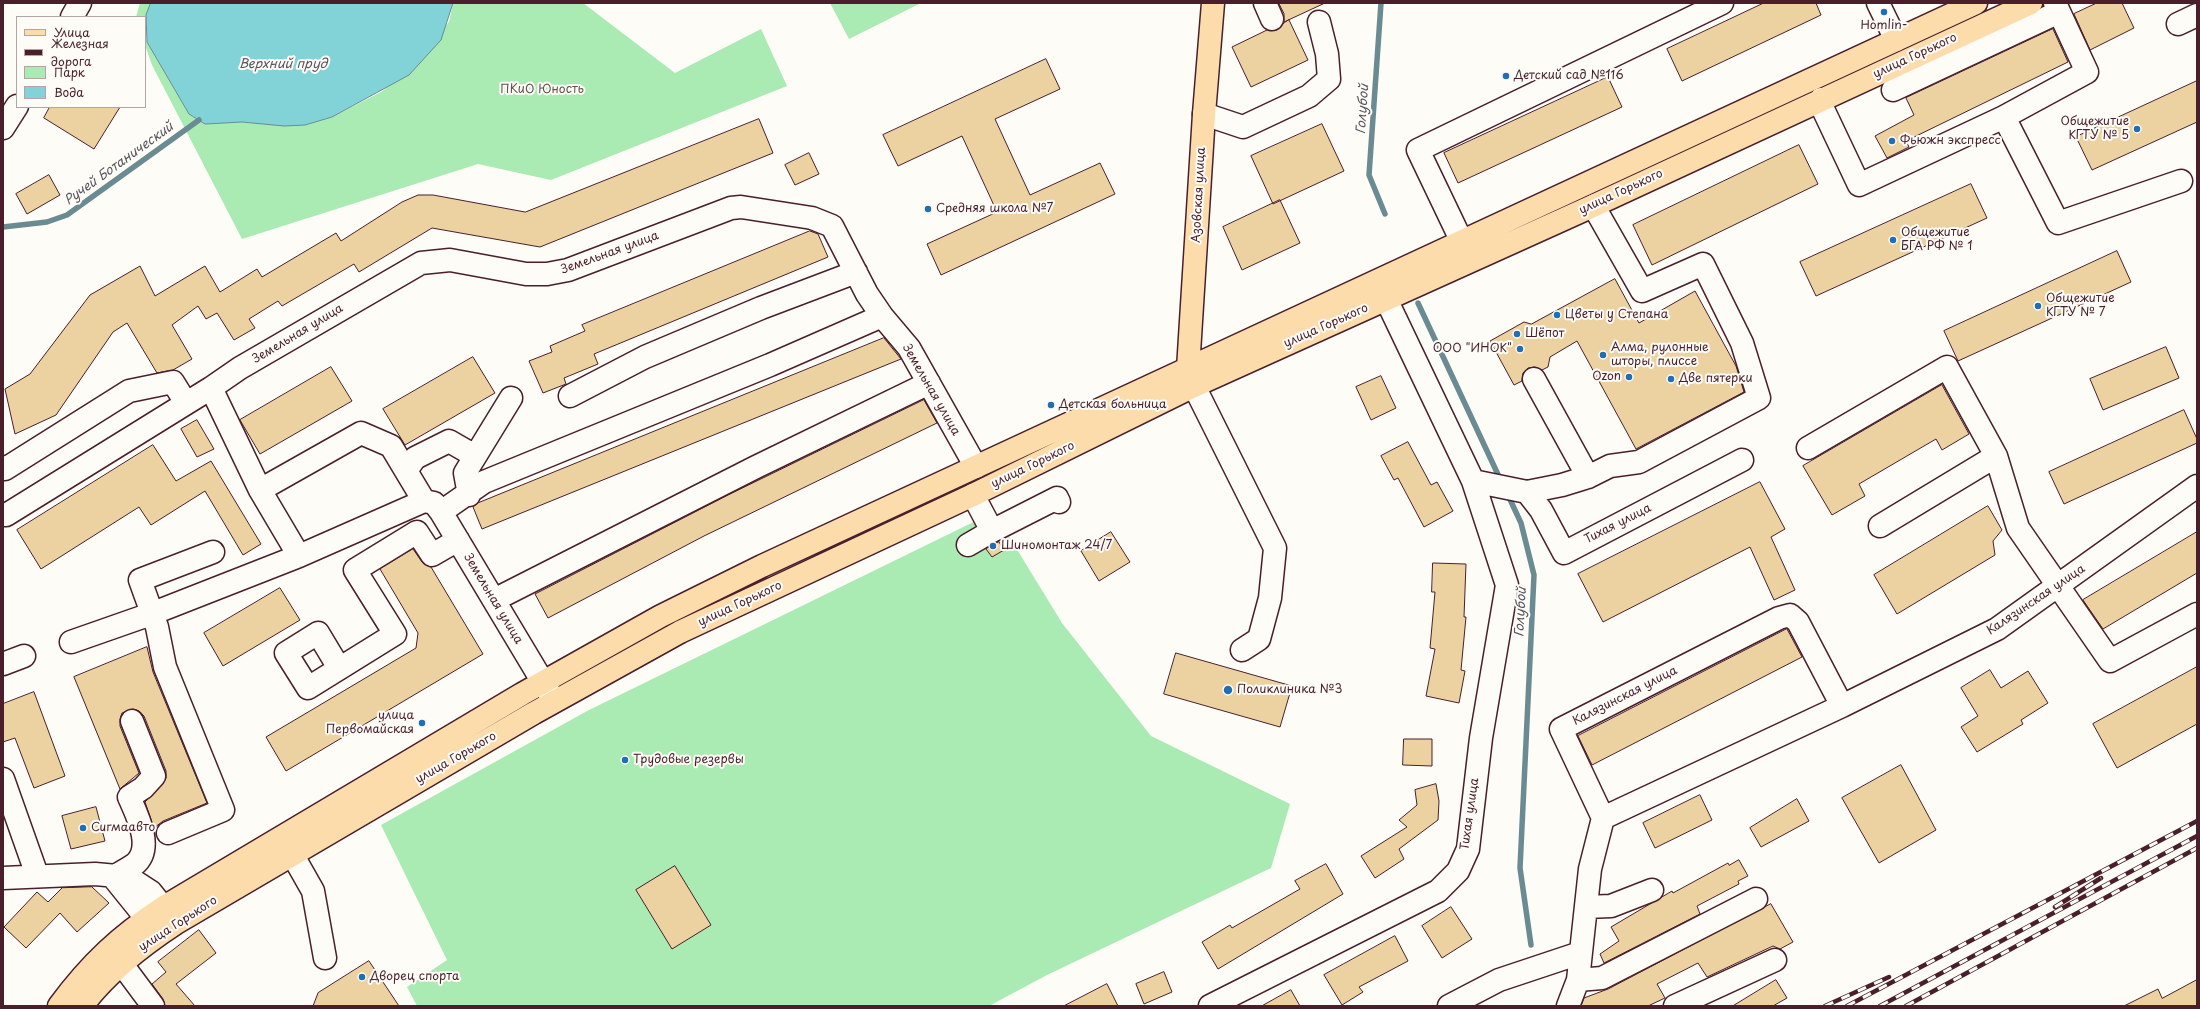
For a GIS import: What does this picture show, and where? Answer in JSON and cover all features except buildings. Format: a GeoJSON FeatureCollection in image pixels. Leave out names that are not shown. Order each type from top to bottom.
{"type":"FeatureCollection","features":[{"type":"Feature","properties":{"kind":"main road","name":"Азовская улица"},"geometry":{"type":"LineString","coordinates":[[1191,377],[1204,114],[1213,3]]}},
{"type":"Feature","properties":{"kind":"main road","name":"улица Горького"},"geometry":{"type":"LineString","coordinates":[[82,1006],[88,982],[116,941],[161,921],[292,854],[555,701],[680,632],[973,495],[1191,377],[1462,242],[1976,3]]}},
{"type":"Feature","properties":{"kind":"main road","name":"улица Горького"},"geometry":{"type":"LineString","coordinates":[[59,1006],[88,982],[121,963],[161,921],[543,682],[661,616],[762,566],[976,467],[1191,377],[1386,299],[1595,205],[2031,3]]}},
{"type":"Feature","properties":{"kind":"street"},"geometry":{"type":"LineString","coordinates":[[73,16],[80,3]]}},
{"type":"Feature","properties":{"kind":"street"},"geometry":{"type":"LineString","coordinates":[[1462,242],[1418,150],[1722,3]]}},
{"type":"Feature","properties":{"kind":"street"},"geometry":{"type":"LineString","coordinates":[[1878,3],[1896,40]]}},
{"type":"Feature","properties":{"kind":"street"},"geometry":{"type":"LineString","coordinates":[[1821,99],[1823,108],[1860,185],[2004,117],[2086,72],[2057,7],[1893,90]]}},
{"type":"Feature","properties":{"kind":"street"},"geometry":{"type":"LineString","coordinates":[[2178,24],[2197,15]]}},
{"type":"Feature","properties":{"kind":"street"},"geometry":{"type":"LineString","coordinates":[[1204,114],[1243,127],[1309,96],[1329,79],[1327,54],[1319,22]]}},
{"type":"Feature","properties":{"kind":"street"},"geometry":{"type":"LineString","coordinates":[[3,128],[16,108]]}},
{"type":"Feature","properties":{"kind":"street"},"geometry":{"type":"LineString","coordinates":[[2004,117],[2058,223],[2181,181]]}},
{"type":"Feature","properties":{"kind":"street"},"geometry":{"type":"LineString","coordinates":[[1479,483],[1526,492],[1562,485],[1588,477],[1610,466],[1639,462],[1759,398],[1742,343],[1703,264],[1642,291],[1597,212],[1595,205]]}},
{"type":"Feature","properties":{"kind":"street","name":"Земельная улица"},"geometry":{"type":"LineString","coordinates":[[6,515],[211,388],[240,368],[421,263],[450,260],[526,274],[547,274],[568,270],[731,208],[741,207],[812,218],[832,226],[856,272],[882,316],[909,348],[976,467]]}},
{"type":"Feature","properties":{"kind":"street"},"geometry":{"type":"LineString","coordinates":[[570,396],[645,357],[762,308],[856,272]]}},
{"type":"Feature","properties":{"kind":"street","name":"Тихая улица"},"geometry":{"type":"LineString","coordinates":[[1210,1006],[1438,891],[1458,871],[1468,849],[1481,738],[1507,585],[1479,483],[1386,299]]}},
{"type":"Feature","properties":{"kind":"street"},"geometry":{"type":"LineString","coordinates":[[71,642],[151,614],[299,556],[433,506],[770,365],[882,316]]}},
{"type":"Feature","properties":{"kind":"street"},"geometry":{"type":"LineString","coordinates":[[1808,448],[1948,367],[1996,456],[2018,528],[2110,661],[2197,614]]}},
{"type":"Feature","properties":{"kind":"street"},"geometry":{"type":"LineString","coordinates":[[1191,377],[1275,548],[1270,598],[1259,639],[1242,650]]}},
{"type":"Feature","properties":{"kind":"street"},"geometry":{"type":"LineString","coordinates":[[1534,380],[1588,477]]}},
{"type":"Feature","properties":{"kind":"street"},"geometry":{"type":"LineString","coordinates":[[3,467],[5,469],[129,391],[173,382],[186,403]]}},
{"type":"Feature","properties":{"kind":"street"},"geometry":{"type":"LineString","coordinates":[[494,600],[756,467],[929,383]]}},
{"type":"Feature","properties":{"kind":"street"},"geometry":{"type":"LineString","coordinates":[[211,388],[260,490],[299,556]]}},
{"type":"Feature","properties":{"kind":"street"},"geometry":{"type":"LineString","coordinates":[[477,488],[465,473],[511,398]]}},
{"type":"Feature","properties":{"kind":"street","name":"Земельная улица"},"geometry":{"type":"LineString","coordinates":[[260,490],[361,433],[391,446],[406,471],[458,540],[555,701]]}},
{"type":"Feature","properties":{"kind":"street"},"geometry":{"type":"LineString","coordinates":[[406,471],[415,458],[449,441],[475,456]]}},
{"type":"Feature","properties":{"kind":"street"},"geometry":{"type":"LineString","coordinates":[[1880,526],[1996,456]]}},
{"type":"Feature","properties":{"kind":"street","name":"Тихая улица"},"geometry":{"type":"LineString","coordinates":[[1526,492],[1541,510],[1564,553],[1742,460]]}},
{"type":"Feature","properties":{"kind":"street","name":"Калязинская улица"},"geometry":{"type":"LineString","coordinates":[[1842,706],[1798,622],[1790,615],[1779,618],[1561,729],[1603,818],[1842,706],[1997,630],[2197,486]]}},
{"type":"Feature","properties":{"kind":"street"},"geometry":{"type":"LineString","coordinates":[[973,495],[992,531]]}},
{"type":"Feature","properties":{"kind":"street"},"geometry":{"type":"LineString","coordinates":[[968,545],[1057,498],[1059,502]]}},
{"type":"Feature","properties":{"kind":"street"},"geometry":{"type":"LineString","coordinates":[[339,668],[395,634],[355,570],[417,532],[432,556],[458,540]]}},
{"type":"Feature","properties":{"kind":"street"},"geometry":{"type":"LineString","coordinates":[[168,834],[223,810],[161,668],[157,627],[151,614],[140,580],[213,552]]}},
{"type":"Feature","properties":{"kind":"street"},"geometry":{"type":"LineString","coordinates":[[3,664],[24,656]]}},
{"type":"Feature","properties":{"kind":"street"},"geometry":{"type":"LineString","coordinates":[[114,877],[136,864],[141,856],[144,833],[129,797],[143,788],[154,776],[132,721]]}},
{"type":"Feature","properties":{"kind":"street"},"geometry":{"type":"LineString","coordinates":[[3,779],[37,876]]}},
{"type":"Feature","properties":{"kind":"street"},"geometry":{"type":"LineString","coordinates":[[1568,1006],[1578,980],[1590,869],[1603,818]]}},
{"type":"Feature","properties":{"kind":"street"},"geometry":{"type":"LineString","coordinates":[[292,854],[313,891],[325,958]]}},
{"type":"Feature","properties":{"kind":"street"},"geometry":{"type":"LineString","coordinates":[[3,878],[95,874],[128,878],[139,883],[151,892],[161,921]]}},
{"type":"Feature","properties":{"kind":"street"},"geometry":{"type":"LineString","coordinates":[[1586,907],[1611,906],[1652,890]]}},
{"type":"Feature","properties":{"kind":"street"},"geometry":{"type":"LineString","coordinates":[[1578,980],[1602,978],[1756,899]]}},
{"type":"Feature","properties":{"kind":"street"},"geometry":{"type":"LineString","coordinates":[[1449,1006],[1499,980],[1580,953]]}},
{"type":"Feature","properties":{"kind":"street"},"geometry":{"type":"LineString","coordinates":[[1675,1006],[1775,960]]}},
{"type":"Feature","properties":{"kind":"street"},"geometry":{"type":"LineString","coordinates":[[121,963],[153,1006]]}},
{"type":"Feature","properties":{"kind":"green space"},"geometry":{"type":"Polygon","coordinates":[[[140,3],[151,3],[146,20],[146,16],[136,16],[140,3]]]}},
{"type":"Feature","properties":{"kind":"green space","name":"ПКиО Юность"},"geometry":{"type":"Polygon","coordinates":[[[453,3],[583,3],[675,73],[761,29],[787,86],[551,180],[478,164],[242,239],[152,65],[146,48],[146,38],[147,42],[189,114],[205,124],[242,122],[305,125],[332,117],[383,91],[449,22],[453,3]]]}},
{"type":"Feature","properties":{"kind":"green space"},"geometry":{"type":"Polygon","coordinates":[[[830,3],[921,3],[849,39],[830,3]]]}},
{"type":"Feature","properties":{"kind":"green space","name":"Трудовые резервы"},"geometry":{"type":"Polygon","coordinates":[[[994,512],[1062,623],[1151,736],[1290,804],[1271,868],[1047,975],[989,1006],[417,1006],[407,987],[447,960],[381,825],[589,710],[994,512]]]}},
{"type":"Feature","properties":{"kind":"water","name":"Верхний пруд"},"geometry":{"type":"Polygon","coordinates":[[[151,3],[453,3],[441,40],[409,75],[332,117],[305,125],[284,126],[242,122],[205,124],[189,114],[147,42],[146,15],[151,3]]]}},
{"type":"Feature","properties":{"kind":"waterway","name":"Голубой"},"geometry":{"type":"LineString","coordinates":[[1381,3],[1369,175],[1385,214]]}},
{"type":"Feature","properties":{"kind":"waterway","name":"Ручей Ботанический"},"geometry":{"type":"LineString","coordinates":[[3,227],[47,222],[67,215],[199,120]]}},
{"type":"Feature","properties":{"kind":"waterway","name":"Голубой"},"geometry":{"type":"LineString","coordinates":[[1418,303],[1501,481]]}},
{"type":"Feature","properties":{"kind":"waterway","name":"Голубой"},"geometry":{"type":"LineString","coordinates":[[1507,493],[1521,523],[1534,575],[1520,868],[1531,945]]}},
{"type":"Feature","properties":{"kind":"railway"},"geometry":{"type":"LineString","coordinates":[[1847,1006],[2197,821]]}},
{"type":"Feature","properties":{"kind":"railway"},"geometry":{"type":"LineString","coordinates":[[1880,1006],[2197,836]]}},
{"type":"Feature","properties":{"kind":"railway"},"geometry":{"type":"LineString","coordinates":[[1906,1006],[2197,848]]}},
{"type":"Feature","properties":{"kind":"railway"},"geometry":{"type":"LineString","coordinates":[[2055,907],[2101,878]]}},
{"type":"Feature","properties":{"kind":"railway"},"geometry":{"type":"LineString","coordinates":[[1825,1006],[1889,977]]}},
{"type":"Feature","properties":{"kind":"place","name":"Homlin-"},"geometry":{"type":"Point","coordinates":[1884,12]}},
{"type":"Feature","properties":{"kind":"place","name":"Детский сад №116"},"geometry":{"type":"Point","coordinates":[1506,76]}},
{"type":"Feature","properties":{"kind":"place","name":"Общежитие КГТУ № 5"},"geometry":{"type":"Point","coordinates":[2137,129]}},
{"type":"Feature","properties":{"kind":"place","name":"Фьюжн экспресс"},"geometry":{"type":"Point","coordinates":[1892,141]}},
{"type":"Feature","properties":{"kind":"place","name":"Средняя школа №7"},"geometry":{"type":"Point","coordinates":[928,209]}},
{"type":"Feature","properties":{"kind":"place","name":"Общежитие БГА РФ № 1"},"geometry":{"type":"Point","coordinates":[1893,240]}},
{"type":"Feature","properties":{"kind":"place","name":"Общежитие КГТУ № 7"},"geometry":{"type":"Point","coordinates":[2038,306]}},
{"type":"Feature","properties":{"kind":"place","name":"Цветы у Степана"},"geometry":{"type":"Point","coordinates":[1557,315]}},
{"type":"Feature","properties":{"kind":"place","name":"Шёпот"},"geometry":{"type":"Point","coordinates":[1517,334]}},
{"type":"Feature","properties":{"kind":"place","name":"ООО \"ИНОК\""},"geometry":{"type":"Point","coordinates":[1520,349]}},
{"type":"Feature","properties":{"kind":"place","name":"Алма, рулонные шторы, плиссе"},"geometry":{"type":"Point","coordinates":[1603,355]}},
{"type":"Feature","properties":{"kind":"place","name":"Ozon"},"geometry":{"type":"Point","coordinates":[1629,377]}},
{"type":"Feature","properties":{"kind":"place","name":"Две пятерки"},"geometry":{"type":"Point","coordinates":[1671,379]}},
{"type":"Feature","properties":{"kind":"place","name":"Детская больница"},"geometry":{"type":"Point","coordinates":[1051,405]}},
{"type":"Feature","properties":{"kind":"place","name":"Шиномонтаж 24/7"},"geometry":{"type":"Point","coordinates":[993,546]}},
{"type":"Feature","properties":{"kind":"place","name":"Поликлиника №3"},"geometry":{"type":"Point","coordinates":[1228,690]}},
{"type":"Feature","properties":{"kind":"place","name":"улица Первомайская"},"geometry":{"type":"Point","coordinates":[422,723]}},
{"type":"Feature","properties":{"kind":"place","name":"Трудовые резервы"},"geometry":{"type":"Point","coordinates":[625,760]}},
{"type":"Feature","properties":{"kind":"place","name":"Сигмаавто"},"geometry":{"type":"Point","coordinates":[83,828]}},
{"type":"Feature","properties":{"kind":"place","name":"Дворец спорта"},"geometry":{"type":"Point","coordinates":[362,977]}}]}
